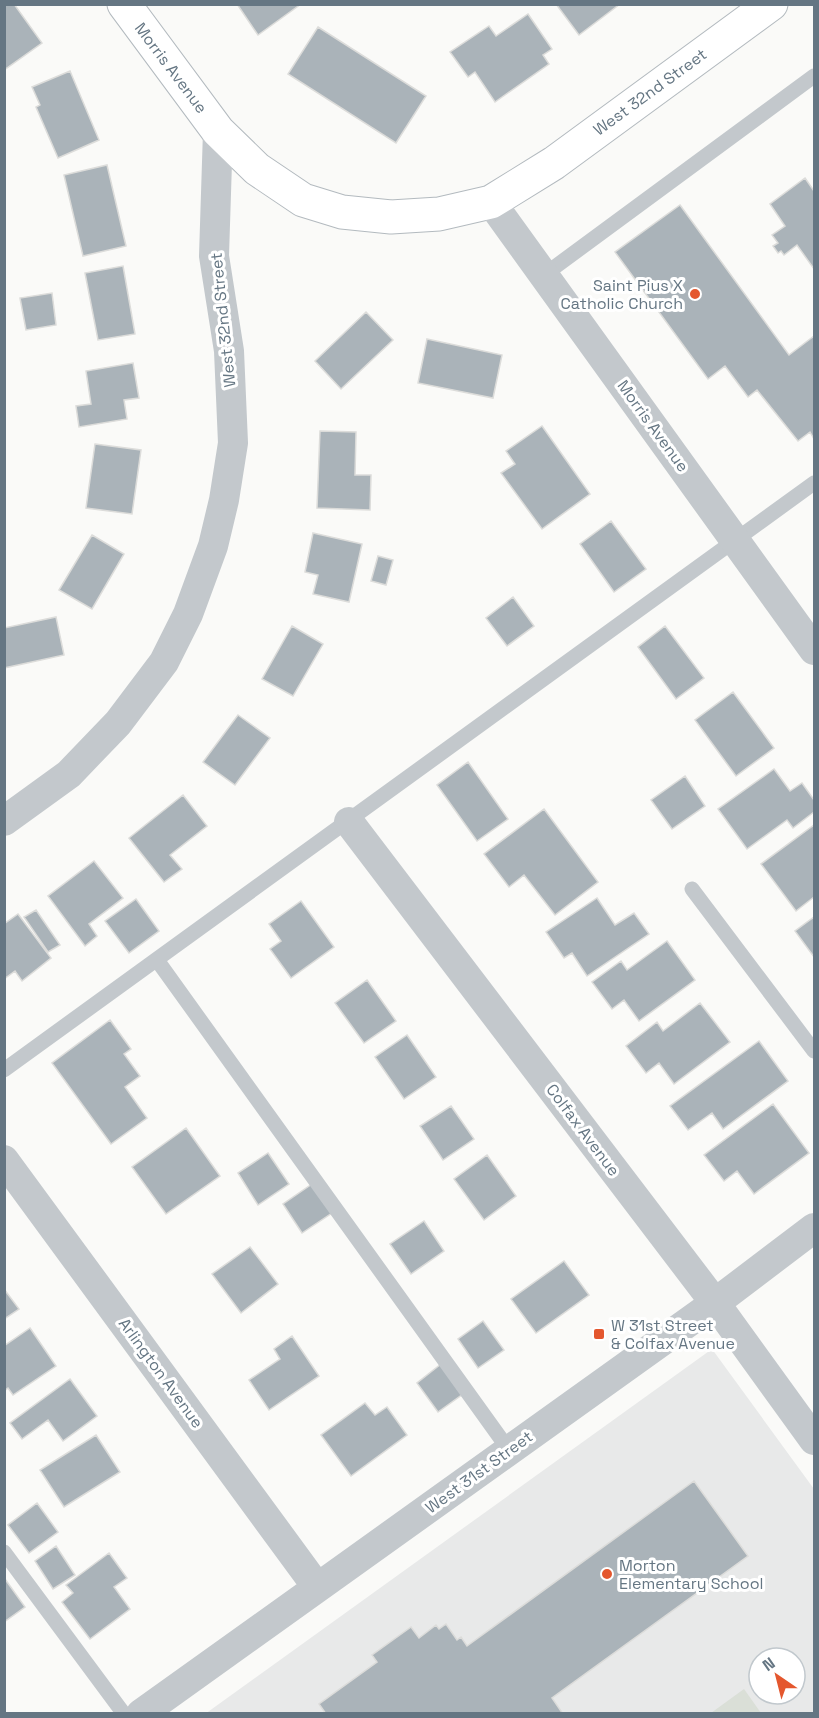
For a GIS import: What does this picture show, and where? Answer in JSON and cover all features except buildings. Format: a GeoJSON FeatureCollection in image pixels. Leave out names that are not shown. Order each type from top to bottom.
{"type":"FeatureCollection","features":[{"type":"Feature","properties":{"kind":"street","name":"Morris Avenue"},"geometry":{"type":"LineString","coordinates":[[124,4],[218,131]]}},
{"type":"Feature","properties":{"kind":"street","name":"West 32nd Street"},"geometry":{"type":"LineString","coordinates":[[218,131],[257,169],[303,200],[342,212],[391,217],[440,214],[491,202],[554,163],[771,4]]}},
{"type":"Feature","properties":{"kind":"street","name":"West 32nd Street"},"geometry":{"type":"LineString","coordinates":[[9,808],[77,765],[118,723],[164,662],[188,614],[213,546],[224,500],[233,443],[229,351],[214,255],[218,131]]}},
{"type":"Feature","properties":{"kind":"street","name":"Morris Avenue"},"geometry":{"type":"LineString","coordinates":[[491,202],[814,650]]}},
{"type":"Feature","properties":{"kind":"street","name":"Colfax Avenue"},"geometry":{"type":"LineString","coordinates":[[349,822],[715,1303],[814,1440]]}},
{"type":"Feature","properties":{"kind":"street","name":"Arlington Avenue"},"geometry":{"type":"LineString","coordinates":[[4,1160],[317,1587]]}},
{"type":"Feature","properties":{"kind":"street","name":"West 31st Street"},"geometry":{"type":"LineString","coordinates":[[141,1713],[715,1303],[814,1228]]}},
{"type":"Feature","properties":{"kind":"lane"},"geometry":{"type":"LineString","coordinates":[[544,275],[814,76]]}},
{"type":"Feature","properties":{"kind":"lane"},"geometry":{"type":"LineString","coordinates":[[4,1070],[814,483]]}},
{"type":"Feature","properties":{"kind":"lane"},"geometry":{"type":"LineString","coordinates":[[692,889],[814,1050]]}},
{"type":"Feature","properties":{"kind":"lane"},"geometry":{"type":"LineString","coordinates":[[157,960],[509,1450]]}},
{"type":"Feature","properties":{"kind":"lane"},"geometry":{"type":"LineString","coordinates":[[4,1552],[124,1713]]}},
{"type":"Feature","properties":{"kind":"shaded area","name":"Morton Elementary School"},"geometry":{"type":"Polygon","coordinates":[[[712,1349],[814,1489],[814,1713],[205,1714],[712,1349]]]}},
{"type":"Feature","properties":{"kind":"shaded area"},"geometry":{"type":"Polygon","coordinates":[[[744,1689],[747,1693],[747,1706],[756,1706],[761,1713],[711,1713],[744,1689]]]}},
{"type":"Feature","properties":{"kind":"place","name":"Saint Pius X Catholic Church"},"geometry":{"type":"Point","coordinates":[695,294]}},
{"type":"Feature","properties":{"kind":"place","name":"W 31st Street & Colfax Avenue"},"geometry":{"type":"Point","coordinates":[599,1334]}},
{"type":"Feature","properties":{"kind":"place","name":"Morton Elementary School"},"geometry":{"type":"Point","coordinates":[607,1574]}}]}
